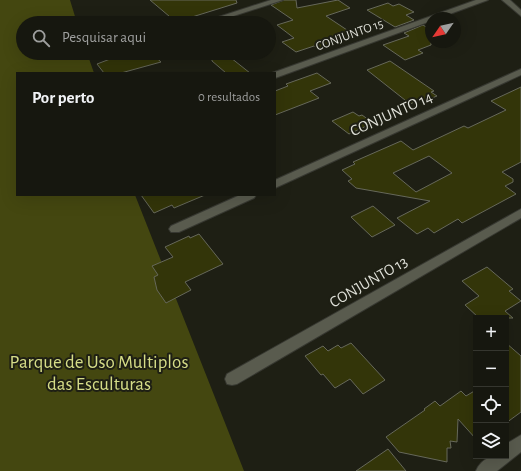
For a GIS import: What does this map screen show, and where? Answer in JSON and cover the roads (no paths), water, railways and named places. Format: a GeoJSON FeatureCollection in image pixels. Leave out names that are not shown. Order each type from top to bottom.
{"type":"FeatureCollection","features":[{"type":"Feature","properties":{"kind":"street"},"geometry":{"type":"LineString","coordinates":[[227,16],[280,0]]}},
{"type":"Feature","properties":{"kind":"street"},"geometry":{"type":"LineString","coordinates":[[506,0],[521,14]]}},
{"type":"Feature","properties":{"kind":"street","name":"CONJUNTO 15"},"geometry":{"type":"LineString","coordinates":[[448,12],[478,1]]}},
{"type":"Feature","properties":{"kind":"street","name":"CONJUNTO 15"},"geometry":{"type":"LineString","coordinates":[[276,75],[425,20]]}},
{"type":"Feature","properties":{"kind":"street","name":"CONJUNTO 14"},"geometry":{"type":"LineString","coordinates":[[276,184],[521,72]]}},
{"type":"Feature","properties":{"kind":"street"},"geometry":{"type":"LineString","coordinates":[[175,229],[248,196]]}},
{"type":"Feature","properties":{"kind":"street","name":"CONJUNTO 13"},"geometry":{"type":"LineString","coordinates":[[232,379],[521,213]]}},
{"type":"Feature","properties":{"kind":"street"},"geometry":{"type":"LineString","coordinates":[[509,452],[521,442]]}},
{"type":"Feature","properties":{"kind":"street"},"geometry":{"type":"LineString","coordinates":[[484,471],[499,459]]}},
{"type":"Feature","properties":{"kind":"park label","name":"Parque de Uso Multiplos das Esculturas"},"geometry":{"type":"Point","coordinates":[99,372]}}]}
